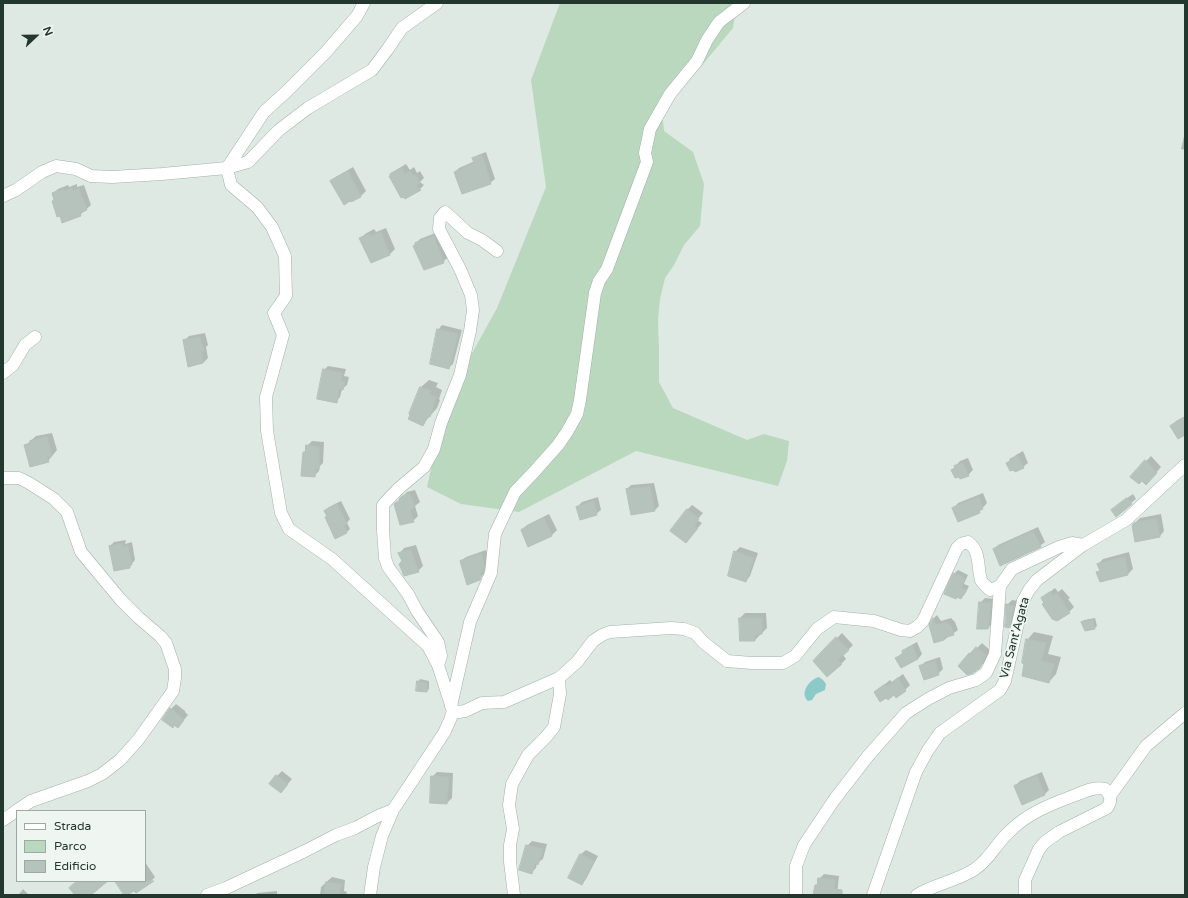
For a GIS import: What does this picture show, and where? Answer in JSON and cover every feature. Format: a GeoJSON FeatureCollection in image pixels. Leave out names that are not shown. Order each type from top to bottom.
{"type":"FeatureCollection","features":[{"type":"Feature","properties":{"kind":"street"},"geometry":{"type":"LineString","coordinates":[[364,3],[357,16],[326,52],[264,112],[227,168],[231,185],[257,207],[272,226],[285,256],[286,296],[274,313],[283,335],[266,397],[267,430],[282,513],[289,529],[332,559],[428,646],[438,665],[452,709],[459,712],[465,711],[482,703],[504,702],[559,678],[577,662],[593,640],[610,632],[671,628],[684,629],[695,633],[703,642],[727,661],[783,663],[795,656],[817,629],[834,617],[874,621],[901,630],[910,631],[923,621],[957,548],[961,544],[968,542],[973,545],[977,552],[982,582],[990,590],[1000,586],[1012,569],[1059,546],[1072,543],[1082,545]]}},
{"type":"Feature","properties":{"kind":"street"},"geometry":{"type":"LineString","coordinates":[[3,196],[16,190],[42,172],[56,166],[76,169],[91,176],[112,177],[227,168],[248,162],[279,130],[308,108],[372,70],[402,28],[437,3]]}},
{"type":"Feature","properties":{"kind":"street"},"geometry":{"type":"LineString","coordinates":[[370,895],[374,867],[382,836],[393,810],[444,733],[450,720],[470,622],[491,573],[495,534],[515,492],[558,445],[577,414],[595,293],[599,281],[607,269],[647,162],[645,153],[650,129],[670,94],[697,61],[707,40],[719,22],[744,3]]}},
{"type":"Feature","properties":{"kind":"street"},"geometry":{"type":"LineString","coordinates":[[438,665],[441,656],[438,642],[417,611],[408,594],[388,567],[385,558],[383,505],[398,489],[424,467],[434,449],[441,423],[460,376],[470,331],[473,310],[472,295],[454,256],[439,229],[440,218],[445,212],[468,233],[482,240],[496,251]]}},
{"type":"Feature","properties":{"kind":"street"},"geometry":{"type":"LineString","coordinates":[[3,373],[13,365],[25,345],[34,337]]}},
{"type":"Feature","properties":{"kind":"street","name":"Via Sant'Agata"},"geometry":{"type":"LineString","coordinates":[[873,895],[916,772],[928,750],[940,733],[1000,690],[1005,681],[1023,601],[1029,590],[1037,580],[1082,545],[1126,520],[1185,465]]}},
{"type":"Feature","properties":{"kind":"street"},"geometry":{"type":"LineString","coordinates":[[3,478],[19,478],[29,483],[54,499],[67,512],[81,552],[120,599],[166,643],[175,670],[173,691],[138,740],[120,760],[102,774],[88,781],[31,801],[18,810]]}},
{"type":"Feature","properties":{"kind":"street","name":"Via Sant'Agata"},"geometry":{"type":"LineString","coordinates":[[796,895],[796,866],[804,845],[834,800],[868,756],[906,713],[949,688],[976,680],[986,673],[995,654],[1000,586]]}},
{"type":"Feature","properties":{"kind":"street"},"geometry":{"type":"LineString","coordinates":[[514,895],[510,862],[510,845],[513,829],[509,805],[512,784],[528,755],[546,738],[554,727],[560,694],[559,678]]}},
{"type":"Feature","properties":{"kind":"street"},"geometry":{"type":"LineString","coordinates":[[1110,796],[1146,746],[1185,713]]}},
{"type":"Feature","properties":{"kind":"street"},"geometry":{"type":"LineString","coordinates":[[917,895],[931,887],[975,870],[983,863],[1007,833],[1033,812],[1053,803],[1097,788],[1105,789],[1111,800],[1107,808],[1059,832],[1045,842],[1039,849],[1025,880],[1025,895]]}},
{"type":"Feature","properties":{"kind":"street"},"geometry":{"type":"LineString","coordinates":[[207,895],[226,888],[336,835],[355,828],[393,810]]}},
{"type":"Feature","properties":{"kind":"street"},"geometry":{"type":"LineString","coordinates":[[3,820],[16,811]]}},
{"type":"Feature","properties":{"kind":"green space"},"geometry":{"type":"Polygon","coordinates":[[[560,3],[737,3],[733,28],[679,93],[662,111],[664,131],[693,152],[704,184],[700,226],[684,245],[674,265],[665,278],[660,299],[658,320],[659,382],[673,408],[747,440],[764,434],[789,441],[787,461],[778,486],[636,451],[519,512],[461,504],[427,487],[441,423],[460,375],[497,308],[546,187],[531,80],[560,3]]]}},
{"type":"Feature","properties":{"kind":"water"},"geometry":{"type":"Polygon","coordinates":[[[819,677],[826,684],[825,690],[816,694],[812,700],[808,701],[805,690],[812,680],[819,677]]]}},
{"type":"Feature","properties":{"kind":"building"},"geometry":{"type":"Polygon","coordinates":[[[482,155],[491,184],[462,194],[454,172],[474,163],[472,158],[482,155]]]}},
{"type":"Feature","properties":{"kind":"building"},"geometry":{"type":"Polygon","coordinates":[[[402,168],[405,174],[410,171],[413,176],[416,175],[420,183],[416,186],[421,190],[405,199],[403,197],[401,198],[389,176],[402,168]]]}},
{"type":"Feature","properties":{"kind":"building"},"geometry":{"type":"Polygon","coordinates":[[[348,171],[361,197],[344,205],[330,181],[348,171]]]}},
{"type":"Feature","properties":{"kind":"building"},"geometry":{"type":"Polygon","coordinates":[[[72,188],[73,191],[79,188],[87,210],[80,213],[81,216],[62,223],[60,216],[57,217],[52,201],[54,200],[52,193],[63,189],[64,191],[72,188]]]}},
{"type":"Feature","properties":{"kind":"building"},"geometry":{"type":"Polygon","coordinates":[[[381,232],[390,255],[371,263],[359,238],[369,234],[371,236],[381,232]]]}},
{"type":"Feature","properties":{"kind":"building"},"geometry":{"type":"Polygon","coordinates":[[[434,236],[444,263],[424,270],[413,246],[415,243],[434,236]]]}},
{"type":"Feature","properties":{"kind":"building"},"geometry":{"type":"Polygon","coordinates":[[[437,329],[458,334],[449,369],[430,364],[437,329]]]}},
{"type":"Feature","properties":{"kind":"building"},"geometry":{"type":"Polygon","coordinates":[[[200,337],[204,351],[201,351],[203,363],[188,367],[183,340],[200,337]]]}},
{"type":"Feature","properties":{"kind":"building"},"geometry":{"type":"Polygon","coordinates":[[[323,369],[342,373],[341,381],[345,382],[343,390],[339,389],[337,403],[317,399],[323,369]]]}},
{"type":"Feature","properties":{"kind":"building"},"geometry":{"type":"Polygon","coordinates":[[[420,387],[431,391],[429,394],[436,397],[430,417],[428,416],[423,426],[408,419],[420,387]]]}},
{"type":"Feature","properties":{"kind":"building"},"geometry":{"type":"Polygon","coordinates":[[[1185,417],[1185,435],[1178,439],[1170,426],[1185,417]]]}},
{"type":"Feature","properties":{"kind":"building"},"geometry":{"type":"Polygon","coordinates":[[[47,437],[52,456],[47,458],[49,462],[30,467],[24,445],[31,443],[30,441],[47,437]]]}},
{"type":"Feature","properties":{"kind":"building"},"geometry":{"type":"Polygon","coordinates":[[[306,445],[319,447],[319,469],[316,468],[315,477],[301,476],[303,452],[305,452],[306,445]]]}},
{"type":"Feature","properties":{"kind":"building"},"geometry":{"type":"Polygon","coordinates":[[[1018,456],[1024,468],[1015,472],[1014,470],[1010,471],[1006,463],[1010,461],[1010,459],[1018,456]]]}},
{"type":"Feature","properties":{"kind":"building"},"geometry":{"type":"Polygon","coordinates":[[[1145,460],[1157,473],[1146,485],[1142,481],[1139,484],[1130,477],[1145,460]]]}},
{"type":"Feature","properties":{"kind":"building"},"geometry":{"type":"Polygon","coordinates":[[[963,463],[969,476],[960,479],[959,477],[955,478],[951,470],[955,468],[954,466],[963,463]]]}},
{"type":"Feature","properties":{"kind":"building"},"geometry":{"type":"Polygon","coordinates":[[[650,487],[655,511],[631,515],[626,489],[650,487]]]}},
{"type":"Feature","properties":{"kind":"building"},"geometry":{"type":"Polygon","coordinates":[[[410,494],[415,507],[410,510],[414,522],[400,525],[394,504],[400,500],[399,499],[402,496],[410,494]]]}},
{"type":"Feature","properties":{"kind":"building"},"geometry":{"type":"Polygon","coordinates":[[[979,497],[983,509],[979,511],[980,513],[958,522],[952,508],[979,497]]]}},
{"type":"Feature","properties":{"kind":"building"},"geometry":{"type":"Polygon","coordinates":[[[1127,498],[1132,504],[1116,517],[1111,510],[1127,498]]]}},
{"type":"Feature","properties":{"kind":"building"},"geometry":{"type":"Polygon","coordinates":[[[594,501],[597,515],[580,520],[576,507],[594,501]]]}},
{"type":"Feature","properties":{"kind":"building"},"geometry":{"type":"Polygon","coordinates":[[[337,504],[347,524],[344,526],[347,533],[335,539],[325,517],[327,516],[324,511],[337,504]]]}},
{"type":"Feature","properties":{"kind":"building"},"geometry":{"type":"Polygon","coordinates":[[[687,509],[699,519],[694,526],[698,528],[686,543],[670,531],[687,509]]]}},
{"type":"Feature","properties":{"kind":"building"},"geometry":{"type":"Polygon","coordinates":[[[544,518],[552,536],[528,547],[521,530],[544,518]]]}},
{"type":"Feature","properties":{"kind":"building"},"geometry":{"type":"Polygon","coordinates":[[[1156,519],[1160,537],[1135,542],[1132,525],[1134,523],[1156,519]]]}},
{"type":"Feature","properties":{"kind":"building"},"geometry":{"type":"Polygon","coordinates":[[[1033,531],[1041,547],[1000,566],[993,549],[1033,531]]]}},
{"type":"Feature","properties":{"kind":"building"},"geometry":{"type":"Polygon","coordinates":[[[123,544],[122,547],[128,546],[132,565],[130,565],[130,568],[114,571],[109,546],[123,544]]]}},
{"type":"Feature","properties":{"kind":"building"},"geometry":{"type":"Polygon","coordinates":[[[411,550],[419,572],[404,576],[399,564],[402,561],[398,553],[411,550]]]}},
{"type":"Feature","properties":{"kind":"building"},"geometry":{"type":"Polygon","coordinates":[[[734,551],[754,558],[746,582],[728,576],[734,551]]]}},
{"type":"Feature","properties":{"kind":"building"},"geometry":{"type":"Polygon","coordinates":[[[481,554],[484,565],[483,572],[480,573],[480,580],[467,585],[460,561],[481,554]]]}},
{"type":"Feature","properties":{"kind":"building"},"geometry":{"type":"Polygon","coordinates":[[[1125,557],[1128,575],[1100,582],[1096,572],[1100,571],[1097,564],[1125,557]]]}},
{"type":"Feature","properties":{"kind":"building"},"geometry":{"type":"Polygon","coordinates":[[[953,573],[965,578],[961,588],[966,590],[961,599],[957,597],[956,599],[944,594],[953,573]]]}},
{"type":"Feature","properties":{"kind":"building"},"geometry":{"type":"Polygon","coordinates":[[[1050,592],[1053,596],[1057,593],[1070,613],[1057,621],[1052,619],[1042,604],[1044,603],[1041,598],[1050,592]]]}},
{"type":"Feature","properties":{"kind":"building"},"geometry":{"type":"Polygon","coordinates":[[[979,602],[991,603],[988,629],[977,629],[979,602]]]}},
{"type":"Feature","properties":{"kind":"building"},"geometry":{"type":"Polygon","coordinates":[[[1006,604],[1014,606],[1009,628],[1005,627],[1006,604]]]}},
{"type":"Feature","properties":{"kind":"building"},"geometry":{"type":"Polygon","coordinates":[[[739,618],[762,618],[762,634],[755,635],[755,641],[740,641],[739,618]]]}},
{"type":"Feature","properties":{"kind":"building"},"geometry":{"type":"Polygon","coordinates":[[[933,618],[936,625],[946,622],[951,626],[954,635],[943,638],[944,640],[934,643],[929,625],[933,618]]]}},
{"type":"Feature","properties":{"kind":"building"},"geometry":{"type":"Polygon","coordinates":[[[1093,620],[1095,629],[1085,631],[1081,622],[1093,620]]]}},
{"type":"Feature","properties":{"kind":"building"},"geometry":{"type":"Polygon","coordinates":[[[836,637],[849,650],[838,660],[842,664],[827,677],[813,661],[836,637]]]}},
{"type":"Feature","properties":{"kind":"building"},"geometry":{"type":"Polygon","coordinates":[[[1026,639],[1046,643],[1041,661],[1054,664],[1049,683],[1022,676],[1024,664],[1022,663],[1026,639]]]}},
{"type":"Feature","properties":{"kind":"building"},"geometry":{"type":"Polygon","coordinates":[[[912,646],[918,659],[901,668],[895,658],[903,654],[902,651],[912,646]]]}},
{"type":"Feature","properties":{"kind":"building"},"geometry":{"type":"Polygon","coordinates":[[[976,647],[986,655],[980,668],[967,675],[958,666],[976,647]]]}},
{"type":"Feature","properties":{"kind":"building"},"geometry":{"type":"Polygon","coordinates":[[[935,661],[939,675],[924,680],[919,666],[935,661]]]}},
{"type":"Feature","properties":{"kind":"building"},"geometry":{"type":"Polygon","coordinates":[[[898,678],[906,691],[896,698],[894,695],[888,700],[886,698],[880,702],[874,692],[885,684],[887,686],[898,678]]]}},
{"type":"Feature","properties":{"kind":"building"},"geometry":{"type":"Polygon","coordinates":[[[417,681],[427,683],[427,692],[416,691],[417,681]]]}},
{"type":"Feature","properties":{"kind":"building"},"geometry":{"type":"Polygon","coordinates":[[[170,708],[184,720],[178,728],[174,725],[173,728],[162,720],[170,708]]]}},
{"type":"Feature","properties":{"kind":"building"},"geometry":{"type":"Polygon","coordinates":[[[276,775],[288,784],[281,793],[269,784],[276,775]]]}},
{"type":"Feature","properties":{"kind":"building"},"geometry":{"type":"Polygon","coordinates":[[[431,776],[449,777],[447,804],[430,803],[431,776]]]}},
{"type":"Feature","properties":{"kind":"building"},"geometry":{"type":"Polygon","coordinates":[[[1037,776],[1045,795],[1022,805],[1014,786],[1037,776]]]}},
{"type":"Feature","properties":{"kind":"building"},"geometry":{"type":"Polygon","coordinates":[[[526,845],[543,849],[538,865],[535,863],[532,874],[519,870],[526,845]]]}},
{"type":"Feature","properties":{"kind":"building"},"geometry":{"type":"Polygon","coordinates":[[[580,854],[594,861],[582,885],[568,878],[580,854]]]}},
{"type":"Feature","properties":{"kind":"building"},"geometry":{"type":"Polygon","coordinates":[[[818,878],[835,880],[834,889],[842,890],[842,895],[813,895],[818,878]]]}},
{"type":"Feature","properties":{"kind":"building"},"geometry":{"type":"Polygon","coordinates":[[[154,881],[136,893],[134,891],[124,895],[116,882],[154,881]]]}},
{"type":"Feature","properties":{"kind":"building"},"geometry":{"type":"Polygon","coordinates":[[[76,882],[107,882],[91,895],[75,895],[69,888],[76,882]]]}},
{"type":"Feature","properties":{"kind":"building"},"geometry":{"type":"Polygon","coordinates":[[[326,882],[341,884],[339,895],[324,895],[326,882]]]}}]}
